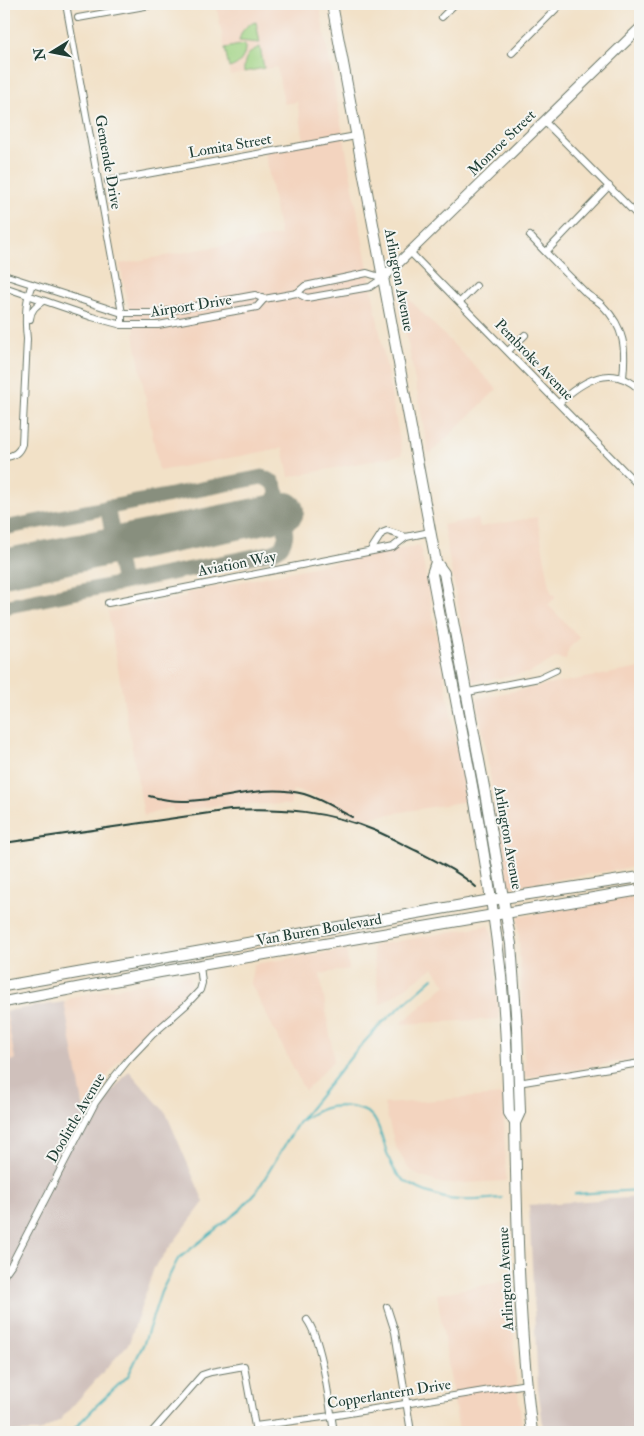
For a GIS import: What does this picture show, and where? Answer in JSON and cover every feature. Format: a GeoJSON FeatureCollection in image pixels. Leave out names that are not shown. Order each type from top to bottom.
{"type":"FeatureCollection","features":[{"type":"Feature","properties":{"kind":"main road","name":"Arlington Avenue"},"geometry":{"type":"LineString","coordinates":[[332,4],[430,532],[436,562],[444,573],[504,899],[513,967],[520,1112],[515,1123],[517,1212],[526,1384],[532,1432]]}},
{"type":"Feature","properties":{"kind":"main road","name":"Arlington Avenue"},"geometry":{"type":"LineString","coordinates":[[436,562],[432,574],[473,789],[491,900],[498,950],[509,1112],[515,1123]]}},
{"type":"Feature","properties":{"kind":"main road","name":"Van Buren Boulevard"},"geometry":{"type":"LineString","coordinates":[[4,986],[491,900],[640,877]]}},
{"type":"Feature","properties":{"kind":"main road"},"geometry":{"type":"LineString","coordinates":[[574,902],[586,893],[606,888],[612,882]]}},
{"type":"Feature","properties":{"kind":"main road"},"geometry":{"type":"LineString","coordinates":[[615,895],[622,886],[640,883]]}},
{"type":"Feature","properties":{"kind":"main road","name":"Van Buren Boulevard"},"geometry":{"type":"LineString","coordinates":[[4,1002],[640,890]]}},
{"type":"Feature","properties":{"kind":"main road"},"geometry":{"type":"LineString","coordinates":[[506,1050],[511,1081],[518,1083]]}},
{"type":"Feature","properties":{"kind":"street","name":"Gemende Drive"},"geometry":{"type":"LineString","coordinates":[[66,4],[122,313],[122,325]]}},
{"type":"Feature","properties":{"kind":"street"},"geometry":{"type":"LineString","coordinates":[[78,18],[156,4]]}},
{"type":"Feature","properties":{"kind":"street"},"geometry":{"type":"LineString","coordinates":[[442,17],[455,4]]}},
{"type":"Feature","properties":{"kind":"street"},"geometry":{"type":"LineString","coordinates":[[512,53],[561,4]]}},
{"type":"Feature","properties":{"kind":"street","name":"Monroe Street"},"geometry":{"type":"LineString","coordinates":[[383,278],[640,28]]}},
{"type":"Feature","properties":{"kind":"street"},"geometry":{"type":"LineString","coordinates":[[544,121],[640,218]]}},
{"type":"Feature","properties":{"kind":"street","name":"Lomita Street"},"geometry":{"type":"LineString","coordinates":[[108,181],[356,136]]}},
{"type":"Feature","properties":{"kind":"street"},"geometry":{"type":"LineString","coordinates":[[546,252],[609,186]]}},
{"type":"Feature","properties":{"kind":"street"},"geometry":{"type":"LineString","coordinates":[[530,236],[589,296],[602,304],[614,319],[622,337],[625,354],[623,378]]}},
{"type":"Feature","properties":{"kind":"street","name":"Pembroke Avenue"},"geometry":{"type":"LineString","coordinates":[[410,252],[640,487]]}},
{"type":"Feature","properties":{"kind":"street","name":"Airport Drive"},"geometry":{"type":"LineString","coordinates":[[297,294],[305,286],[367,273],[383,278]]}},
{"type":"Feature","properties":{"kind":"street","name":"Airport Drive"},"geometry":{"type":"LineString","coordinates":[[4,275],[122,313],[157,313],[255,295],[264,299],[297,294],[307,298],[370,287],[383,278]]}},
{"type":"Feature","properties":{"kind":"street"},"geometry":{"type":"LineString","coordinates":[[27,340],[28,296],[32,284]]}},
{"type":"Feature","properties":{"kind":"street"},"geometry":{"type":"LineString","coordinates":[[460,302],[476,286]]}},
{"type":"Feature","properties":{"kind":"street","name":"Airport Drive"},"geometry":{"type":"LineString","coordinates":[[4,287],[122,325],[158,325],[186,321],[257,307],[264,299]]}},
{"type":"Feature","properties":{"kind":"street"},"geometry":{"type":"LineString","coordinates":[[4,457],[14,456],[22,444],[27,340],[32,311],[44,301]]}},
{"type":"Feature","properties":{"kind":"street"},"geometry":{"type":"LineString","coordinates":[[508,351],[525,335]]}},
{"type":"Feature","properties":{"kind":"street"},"geometry":{"type":"LineString","coordinates":[[558,403],[589,379],[606,376],[623,378],[640,390]]}},
{"type":"Feature","properties":{"kind":"street","name":"Aviation Way"},"geometry":{"type":"LineString","coordinates":[[371,550],[382,533],[387,532],[406,537]]}},
{"type":"Feature","properties":{"kind":"street","name":"Aviation Way"},"geometry":{"type":"LineString","coordinates":[[108,603],[393,547],[406,537],[430,532]]}},
{"type":"Feature","properties":{"kind":"street"},"geometry":{"type":"LineString","coordinates":[[454,695],[539,678],[556,670]]}},
{"type":"Feature","properties":{"kind":"street","name":"Doolittle Avenue"},"geometry":{"type":"LineString","coordinates":[[4,1275],[95,1103],[128,1060],[200,990],[202,982],[200,966]]}},
{"type":"Feature","properties":{"kind":"street"},"geometry":{"type":"LineString","coordinates":[[518,1083],[640,1063]]}},
{"type":"Feature","properties":{"kind":"street"},"geometry":{"type":"LineString","coordinates":[[387,1307],[395,1332],[411,1432]]}},
{"type":"Feature","properties":{"kind":"street"},"geometry":{"type":"LineString","coordinates":[[307,1320],[313,1328],[320,1356],[334,1432]]}},
{"type":"Feature","properties":{"kind":"street"},"geometry":{"type":"LineString","coordinates":[[152,1432],[202,1375],[244,1366],[256,1429]]}},
{"type":"Feature","properties":{"kind":"street","name":"Copperlantern Drive"},"geometry":{"type":"LineString","coordinates":[[256,1429],[526,1384]]}},
{"type":"Feature","properties":{"kind":"shaded area"},"geometry":{"type":"Polygon","coordinates":[[[216,4],[319,4],[402,452],[401,455],[289,477],[283,448],[159,471],[134,335],[135,331],[120,264],[280,235],[264,147],[304,140],[297,102],[284,104],[277,67],[230,75],[216,4]]]}},
{"type":"Feature","properties":{"kind":"shaded area"},"geometry":{"type":"Polygon","coordinates":[[[400,290],[497,389],[429,455],[398,291],[400,290]]]}},
{"type":"Feature","properties":{"kind":"shaded area"},"geometry":{"type":"Polygon","coordinates":[[[537,517],[551,592],[556,597],[548,605],[580,638],[569,648],[566,660],[555,658],[530,673],[473,682],[443,525],[478,518],[480,527],[537,517]]]}},
{"type":"Feature","properties":{"kind":"shaded area"},"geometry":{"type":"Polygon","coordinates":[[[420,545],[467,801],[360,819],[326,801],[293,790],[290,805],[251,804],[221,807],[220,805],[174,812],[172,807],[144,816],[108,612],[186,597],[186,593],[420,545]]]}},
{"type":"Feature","properties":{"kind":"shaded area"},"geometry":{"type":"Polygon","coordinates":[[[640,668],[640,866],[509,887],[477,698],[640,668]]]}},
{"type":"Feature","properties":{"kind":"shaded area"},"geometry":{"type":"Polygon","coordinates":[[[640,895],[640,1058],[525,1078],[518,917],[640,895]]]}},
{"type":"Feature","properties":{"kind":"shaded area"},"geometry":{"type":"Polygon","coordinates":[[[489,925],[492,935],[499,1019],[400,1024],[446,985],[433,968],[380,1005],[372,946],[489,925]]]}},
{"type":"Feature","properties":{"kind":"shaded area"},"geometry":{"type":"Polygon","coordinates":[[[346,950],[349,969],[320,974],[334,1060],[305,1091],[250,982],[254,964],[346,950]]]}},
{"type":"Feature","properties":{"kind":"shaded area"},"geometry":{"type":"Polygon","coordinates":[[[189,975],[191,986],[116,1064],[86,1106],[76,1088],[64,1002],[75,996],[189,975]]]}},
{"type":"Feature","properties":{"kind":"shaded area"},"geometry":{"type":"Polygon","coordinates":[[[64,1002],[88,1131],[105,1100],[129,1071],[166,1113],[204,1202],[154,1268],[129,1343],[60,1420],[39,1432],[4,1432],[4,1064],[15,1059],[6,1011],[64,1002]]]}},
{"type":"Feature","properties":{"kind":"shaded area"},"geometry":{"type":"Polygon","coordinates":[[[6,1011],[15,1059],[4,1064],[4,1012],[6,1011]]]}},
{"type":"Feature","properties":{"kind":"shaded area"},"geometry":{"type":"Polygon","coordinates":[[[503,1095],[506,1181],[444,1184],[419,1176],[408,1168],[395,1145],[384,1104],[503,1095]]]}},
{"type":"Feature","properties":{"kind":"shaded area"},"geometry":{"type":"Polygon","coordinates":[[[640,1197],[640,1432],[544,1432],[538,1388],[529,1205],[640,1197]]]}},
{"type":"Feature","properties":{"kind":"shaded area"},"geometry":{"type":"Polygon","coordinates":[[[511,1280],[515,1371],[523,1432],[459,1432],[437,1294],[511,1280]]]}},
{"type":"Feature","properties":{"kind":"green space"},"geometry":{"type":"Polygon","coordinates":[[[256,22],[260,43],[239,41],[245,28],[249,24],[256,22]]]}},
{"type":"Feature","properties":{"kind":"green space"},"geometry":{"type":"Polygon","coordinates":[[[245,44],[245,52],[240,62],[229,68],[225,48],[245,44]]]}},
{"type":"Feature","properties":{"kind":"green space"},"geometry":{"type":"Polygon","coordinates":[[[260,47],[264,68],[244,72],[247,56],[260,47]]]}},
{"type":"Feature","properties":{"kind":"waterway"},"geometry":{"type":"LineString","coordinates":[[71,1432],[128,1376],[144,1343],[161,1292],[178,1259],[240,1210],[257,1191],[298,1123],[355,1052],[381,1024],[433,978]]}},
{"type":"Feature","properties":{"kind":"waterway"},"geometry":{"type":"LineString","coordinates":[[300,1121],[329,1107],[353,1107],[361,1110],[371,1115],[375,1121],[395,1170],[410,1185],[455,1200],[502,1198]]}},
{"type":"Feature","properties":{"kind":"waterway"},"geometry":{"type":"LineString","coordinates":[[575,1194],[640,1190]]}},
{"type":"Feature","properties":{"kind":"taxiway"},"geometry":{"type":"LineString","coordinates":[[4,528],[262,477],[273,482],[277,491],[275,499],[264,515],[279,521],[283,525],[286,534],[284,542],[274,552],[4,607]]}},
{"type":"Feature","properties":{"kind":"taxiway"},"geometry":{"type":"LineString","coordinates":[[107,507],[123,583]]}},
{"type":"Feature","properties":{"kind":"runway"},"geometry":{"type":"LineString","coordinates":[[4,568],[285,511]]}},
{"type":"Feature","properties":{"kind":"railway"},"geometry":{"type":"LineString","coordinates":[[149,796],[183,801],[259,791],[289,791],[304,794],[352,817]]}},
{"type":"Feature","properties":{"kind":"railway"},"geometry":{"type":"LineString","coordinates":[[4,843],[230,810],[286,810],[341,819],[376,831],[448,868],[476,887]]}}]}
